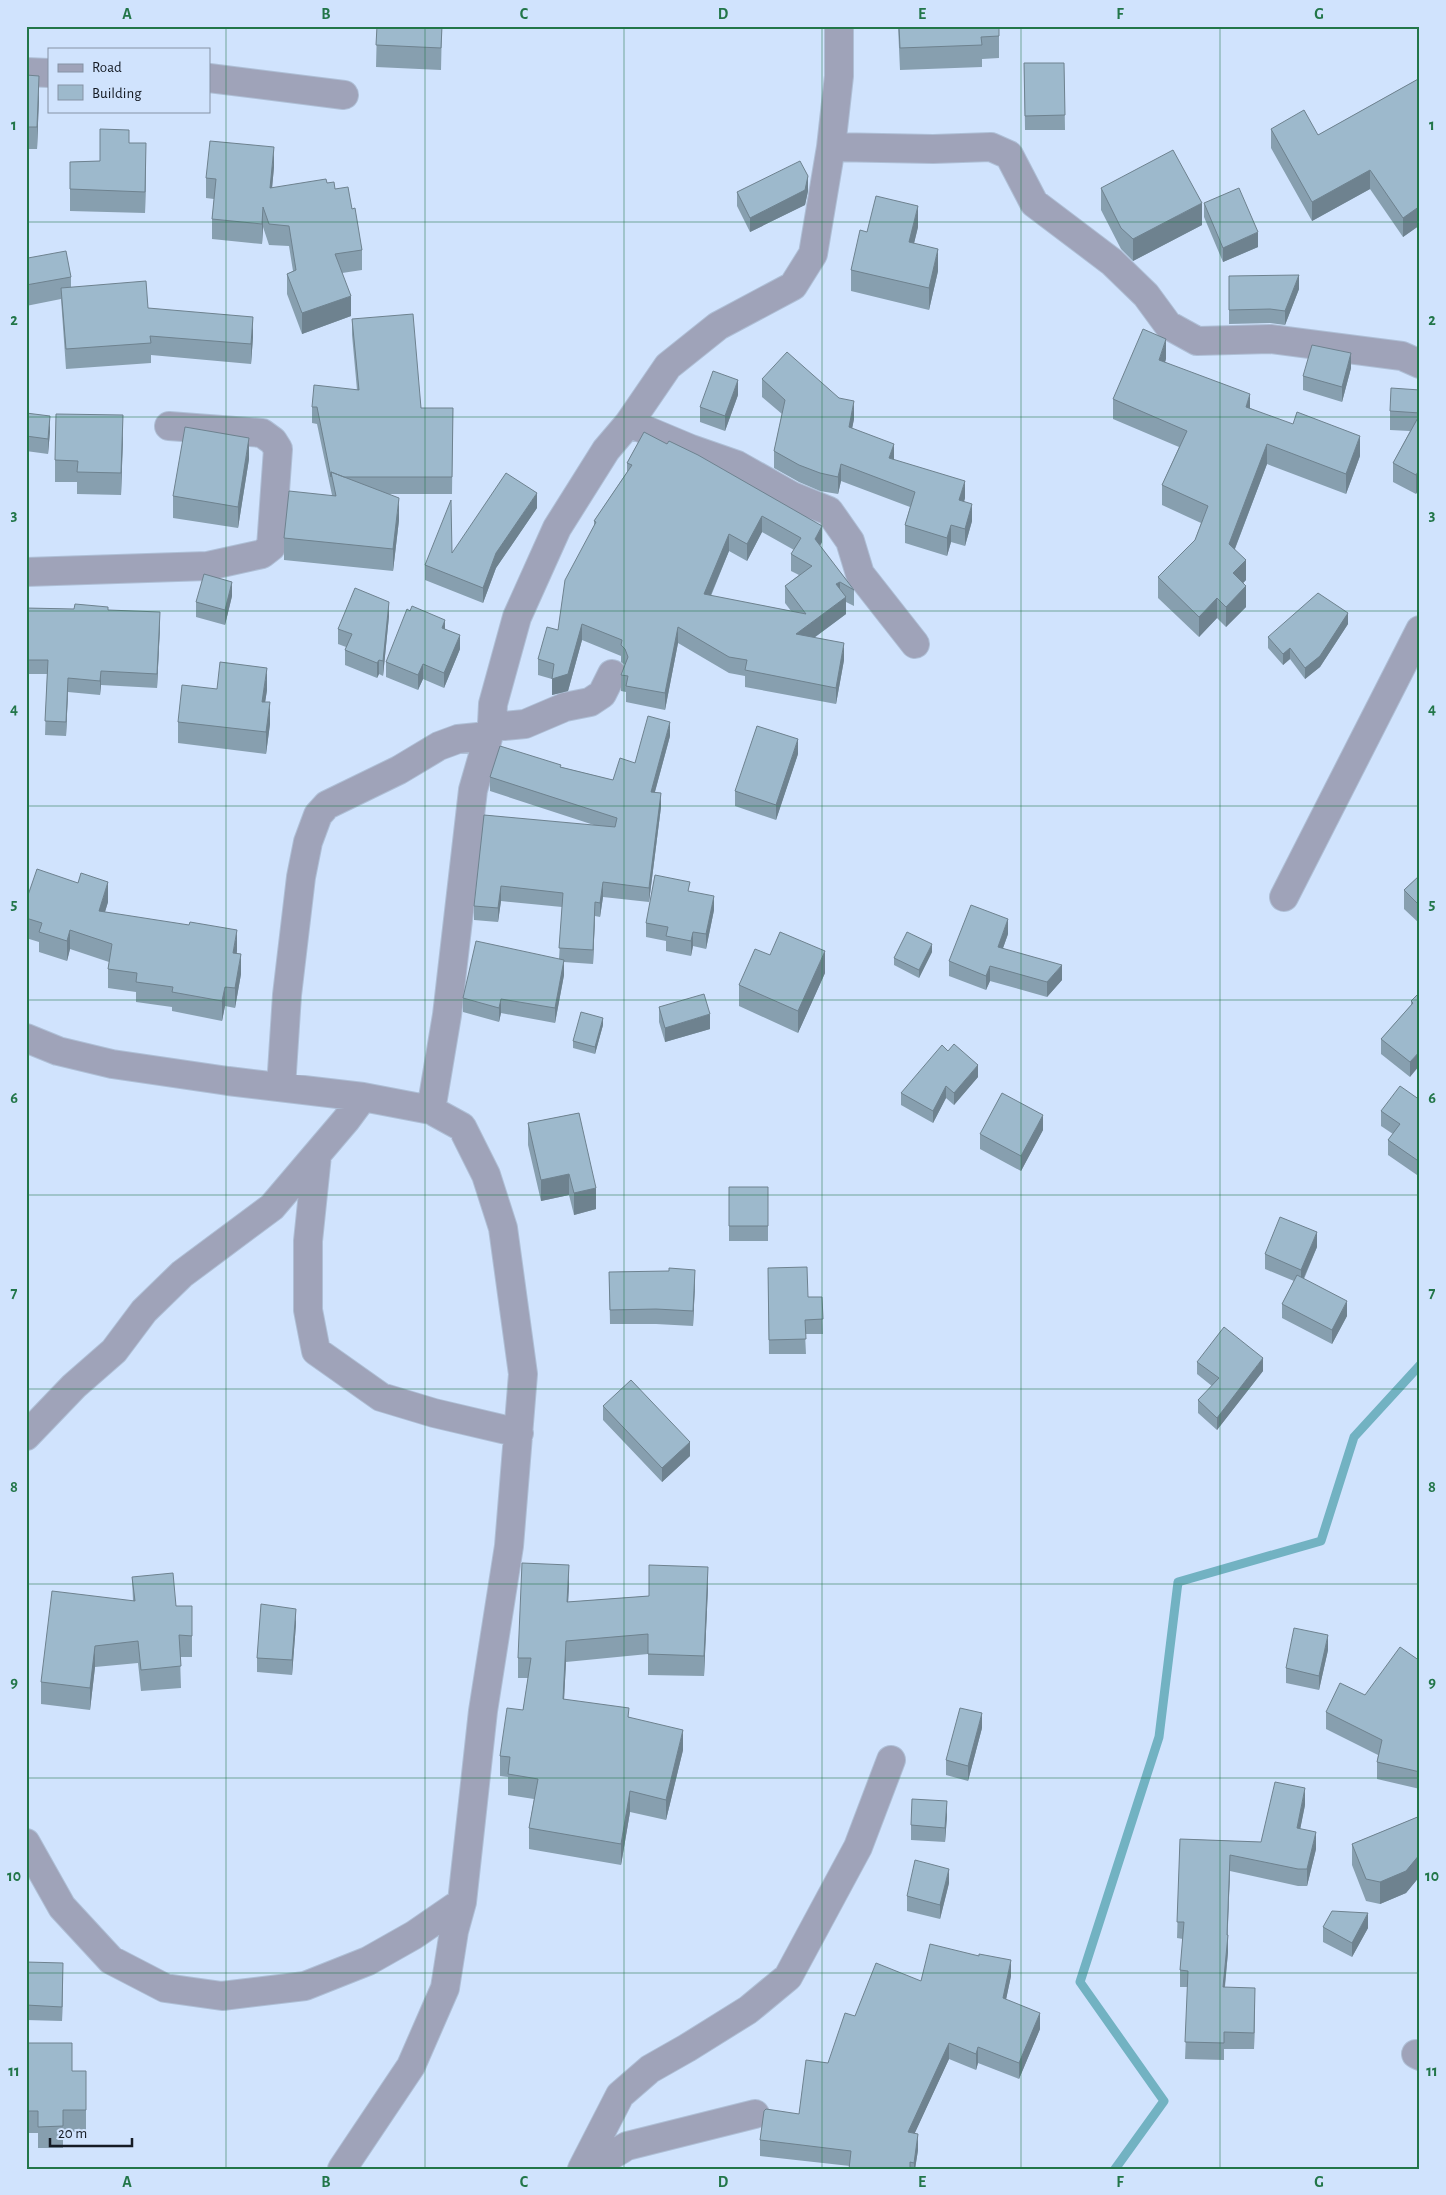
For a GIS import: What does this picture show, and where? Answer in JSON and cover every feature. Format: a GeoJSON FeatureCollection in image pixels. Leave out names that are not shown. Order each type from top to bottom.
{"type":"FeatureCollection","features":[{"type":"Feature","properties":{"kind":"street"},"geometry":{"type":"LineString","coordinates":[[431,1110],[447,1015],[473,790],[490,730],[493,704],[517,617],[553,537],[606,450],[629,423],[668,366],[718,326],[793,286],[813,254],[831,147],[839,76],[839,26]]}},
{"type":"Feature","properties":{"kind":"street"},"geometry":{"type":"LineString","coordinates":[[26,72],[48,73]]}},
{"type":"Feature","properties":{"kind":"street"},"geometry":{"type":"LineString","coordinates":[[210,78],[344,95]]}},
{"type":"Feature","properties":{"kind":"street"},"geometry":{"type":"LineString","coordinates":[[831,147],[933,149],[991,147],[1009,155],[1034,203],[1112,262],[1146,295],[1168,325],[1197,341],[1270,338],[1402,356],[1420,364]]}},
{"type":"Feature","properties":{"kind":"street"},"geometry":{"type":"LineString","coordinates":[[629,423],[691,449],[737,465],[792,496],[829,511],[850,541],[860,574],[915,644]]}},
{"type":"Feature","properties":{"kind":"street"},"geometry":{"type":"LineString","coordinates":[[26,572],[208,566],[262,554],[271,547],[278,450],[273,441],[262,433],[169,426]]}},
{"type":"Feature","properties":{"kind":"street"},"geometry":{"type":"LineString","coordinates":[[1284,897],[1420,630]]}},
{"type":"Feature","properties":{"kind":"street"},"geometry":{"type":"LineString","coordinates":[[281,1087],[300,877],[308,842],[318,815],[327,805],[399,770],[440,746],[504,726],[524,724],[565,708],[590,702],[602,694],[612,674]]}},
{"type":"Feature","properties":{"kind":"street"},"geometry":{"type":"LineString","coordinates":[[26,1038],[58,1052],[112,1064],[194,1077],[363,1097],[431,1110],[462,1127],[486,1175],[503,1228],[523,1374],[509,1546],[483,1711],[462,1902],[454,1932],[445,1988],[411,2066],[342,2169]]}},
{"type":"Feature","properties":{"kind":"street"},"geometry":{"type":"LineString","coordinates":[[26,1436],[74,1386],[114,1352],[144,1311],[176,1280],[272,1207],[317,1155],[363,1097]]}},
{"type":"Feature","properties":{"kind":"street"},"geometry":{"type":"LineString","coordinates":[[317,1155],[308,1241],[308,1310],[316,1350],[381,1397],[434,1413],[519,1433]]}},
{"type":"Feature","properties":{"kind":"street"},"geometry":{"type":"LineString","coordinates":[[583,2169],[620,2095],[650,2069],[748,2010],[788,1977],[858,1847],[891,1760]]}},
{"type":"Feature","properties":{"kind":"street"},"geometry":{"type":"LineString","coordinates":[[26,1843],[62,1907],[112,1960],[165,1988],[222,1996],[305,1986],[368,1961],[414,1935],[462,1902]]}},
{"type":"Feature","properties":{"kind":"street"},"geometry":{"type":"LineString","coordinates":[[583,2169],[602,2161],[627,2146],[756,2114]]}},
{"type":"Feature","properties":{"kind":"building"},"geometry":{"type":"Polygon","coordinates":[[[377,26],[442,26],[441,48],[376,45],[377,26]]]}},
{"type":"Feature","properties":{"kind":"building"},"geometry":{"type":"Polygon","coordinates":[[[899,26],[999,26],[999,36],[981,37],[982,45],[900,48],[899,26]]]}},
{"type":"Feature","properties":{"kind":"building"},"geometry":{"type":"Polygon","coordinates":[[[1024,63],[1064,63],[1065,115],[1025,116],[1024,63]]]}},
{"type":"Feature","properties":{"kind":"building"},"geometry":{"type":"Polygon","coordinates":[[[26,75],[39,76],[37,127],[26,127],[26,75]]]}},
{"type":"Feature","properties":{"kind":"building"},"geometry":{"type":"Polygon","coordinates":[[[1420,78],[1420,206],[1403,218],[1370,170],[1312,202],[1271,129],[1304,110],[1318,135],[1420,78]]]}},
{"type":"Feature","properties":{"kind":"building"},"geometry":{"type":"Polygon","coordinates":[[[100,129],[129,130],[129,143],[146,143],[145,192],[70,189],[70,162],[100,161],[100,129]]]}},
{"type":"Feature","properties":{"kind":"building"},"geometry":{"type":"Polygon","coordinates":[[[210,141],[274,147],[270,188],[326,179],[327,183],[334,182],[335,189],[348,187],[352,209],[355,208],[362,250],[335,254],[351,296],[302,313],[287,274],[296,270],[289,226],[269,224],[263,207],[262,224],[212,219],[216,179],[206,178],[210,141]]]}},
{"type":"Feature","properties":{"kind":"building"},"geometry":{"type":"Polygon","coordinates":[[[1173,150],[1202,203],[1133,239],[1121,228],[1101,188],[1173,150]]]}},
{"type":"Feature","properties":{"kind":"building"},"geometry":{"type":"Polygon","coordinates":[[[800,161],[808,176],[805,190],[750,218],[737,192],[800,161]]]}},
{"type":"Feature","properties":{"kind":"building"},"geometry":{"type":"Polygon","coordinates":[[[1239,188],[1258,232],[1223,248],[1204,203],[1239,188]]]}},
{"type":"Feature","properties":{"kind":"building"},"geometry":{"type":"Polygon","coordinates":[[[876,196],[918,206],[909,242],[938,249],[929,288],[851,270],[860,230],[867,232],[876,196]]]}},
{"type":"Feature","properties":{"kind":"building"},"geometry":{"type":"Polygon","coordinates":[[[26,209],[28,258],[66,251],[71,277],[26,285],[26,209]]]}},
{"type":"Feature","properties":{"kind":"building"},"geometry":{"type":"Polygon","coordinates":[[[1299,275],[1285,311],[1270,309],[1229,310],[1229,276],[1299,275]]]}},
{"type":"Feature","properties":{"kind":"building"},"geometry":{"type":"Polygon","coordinates":[[[146,281],[148,308],[253,317],[251,344],[150,336],[151,343],[66,349],[61,288],[146,281]]]}},
{"type":"Feature","properties":{"kind":"building"},"geometry":{"type":"Polygon","coordinates":[[[413,314],[421,408],[453,408],[452,477],[344,477],[331,472],[331,477],[317,407],[312,407],[314,385],[359,390],[352,319],[413,314]]]}},
{"type":"Feature","properties":{"kind":"building"},"geometry":{"type":"Polygon","coordinates":[[[1143,329],[1166,339],[1159,360],[1250,394],[1246,407],[1293,424],[1297,412],[1360,436],[1346,474],[1267,444],[1229,544],[1246,560],[1233,573],[1246,586],[1226,607],[1217,598],[1199,617],[1158,577],[1195,540],[1208,506],[1162,485],[1187,431],[1113,399],[1143,329]]]}},
{"type":"Feature","properties":{"kind":"building"},"geometry":{"type":"Polygon","coordinates":[[[1312,345],[1351,353],[1342,387],[1303,376],[1312,345]]]}},
{"type":"Feature","properties":{"kind":"building"},"geometry":{"type":"Polygon","coordinates":[[[787,352],[839,398],[854,401],[849,427],[894,444],[889,458],[965,481],[959,500],[972,504],[965,529],[951,525],[947,538],[905,525],[915,492],[841,464],[838,477],[820,473],[799,465],[774,451],[785,400],[762,379],[787,352]]]}},
{"type":"Feature","properties":{"kind":"building"},"geometry":{"type":"Polygon","coordinates":[[[713,371],[738,380],[725,416],[700,407],[713,371]]]}},
{"type":"Feature","properties":{"kind":"building"},"geometry":{"type":"Polygon","coordinates":[[[1391,388],[1420,390],[1420,413],[1390,411],[1391,388]]]}},
{"type":"Feature","properties":{"kind":"building"},"geometry":{"type":"Polygon","coordinates":[[[26,413],[50,416],[48,439],[26,436],[26,413]]]}},
{"type":"Feature","properties":{"kind":"building"},"geometry":{"type":"Polygon","coordinates":[[[56,414],[123,415],[121,473],[77,472],[78,461],[55,460],[56,414]]]}},
{"type":"Feature","properties":{"kind":"building"},"geometry":{"type":"Polygon","coordinates":[[[1420,414],[1420,468],[1416,475],[1393,463],[1420,414]]]}},
{"type":"Feature","properties":{"kind":"building"},"geometry":{"type":"Polygon","coordinates":[[[185,427],[249,438],[238,507],[173,496],[185,427]]]}},
{"type":"Feature","properties":{"kind":"building"},"geometry":{"type":"Polygon","coordinates":[[[644,432],[667,444],[669,441],[698,455],[822,526],[815,539],[854,590],[840,582],[836,584],[846,597],[796,634],[844,643],[836,688],[745,670],[747,660],[729,657],[678,627],[665,693],[626,686],[628,676],[621,675],[628,657],[621,645],[622,640],[582,624],[568,674],[552,679],[554,664],[538,659],[547,627],[558,630],[565,580],[596,522],[594,521],[632,465],[627,463],[644,432]],[[762,516],[747,544],[729,534],[704,594],[806,614],[785,586],[812,566],[791,554],[801,538],[762,516]]]}},
{"type":"Feature","properties":{"kind":"building"},"geometry":{"type":"Polygon","coordinates":[[[331,472],[399,498],[393,549],[284,538],[289,491],[336,496],[331,472]]]}},
{"type":"Feature","properties":{"kind":"building"},"geometry":{"type":"Polygon","coordinates":[[[506,473],[537,493],[496,553],[483,588],[425,565],[451,500],[452,553],[506,473]]]}},
{"type":"Feature","properties":{"kind":"building"},"geometry":{"type":"Polygon","coordinates":[[[204,574],[232,582],[225,610],[196,602],[204,574]]]}},
{"type":"Feature","properties":{"kind":"building"},"geometry":{"type":"Polygon","coordinates":[[[355,588],[389,602],[383,661],[379,660],[377,663],[345,650],[352,634],[338,629],[355,588]]]}},
{"type":"Feature","properties":{"kind":"building"},"geometry":{"type":"Polygon","coordinates":[[[1318,593],[1348,613],[1320,656],[1305,668],[1290,648],[1283,654],[1268,637],[1318,593]]]}},
{"type":"Feature","properties":{"kind":"building"},"geometry":{"type":"Polygon","coordinates":[[[75,604],[108,607],[108,610],[160,612],[157,674],[101,671],[100,681],[68,678],[66,722],[45,721],[48,660],[26,660],[26,608],[74,609],[75,604]]]}},
{"type":"Feature","properties":{"kind":"building"},"geometry":{"type":"Polygon","coordinates":[[[412,606],[445,620],[442,628],[460,635],[444,673],[423,664],[418,675],[386,662],[407,609],[410,611],[412,606]]]}},
{"type":"Feature","properties":{"kind":"building"},"geometry":{"type":"Polygon","coordinates":[[[220,662],[267,668],[262,702],[270,702],[266,732],[178,722],[182,685],[217,689],[220,662]]]}},
{"type":"Feature","properties":{"kind":"building"},"geometry":{"type":"Polygon","coordinates":[[[648,716],[670,722],[651,792],[661,793],[649,888],[603,882],[600,903],[595,902],[593,950],[559,948],[563,893],[501,886],[498,908],[474,906],[484,815],[615,827],[617,818],[490,777],[500,746],[561,765],[560,767],[613,780],[620,758],[635,763],[648,716]]]}},
{"type":"Feature","properties":{"kind":"building"},"geometry":{"type":"Polygon","coordinates":[[[757,726],[798,739],[776,805],[735,791],[757,726]]]}},
{"type":"Feature","properties":{"kind":"building"},"geometry":{"type":"Polygon","coordinates":[[[37,869],[78,883],[81,873],[108,882],[99,911],[189,925],[190,922],[237,930],[233,953],[241,954],[235,988],[225,987],[222,1001],[172,992],[173,987],[136,982],[137,973],[108,969],[112,944],[70,930],[67,941],[39,932],[42,923],[26,918],[26,901],[37,869]]]}},
{"type":"Feature","properties":{"kind":"building"},"geometry":{"type":"Polygon","coordinates":[[[655,875],[690,882],[688,891],[714,896],[706,934],[693,932],[691,941],[666,936],[668,927],[646,923],[655,875]]]}},
{"type":"Feature","properties":{"kind":"building"},"geometry":{"type":"Polygon","coordinates":[[[1420,875],[1420,906],[1404,890],[1420,875]]]}},
{"type":"Feature","properties":{"kind":"building"},"geometry":{"type":"Polygon","coordinates":[[[971,905],[1008,919],[998,947],[1062,965],[1047,982],[990,966],[986,976],[949,961],[971,905]]]}},
{"type":"Feature","properties":{"kind":"building"},"geometry":{"type":"Polygon","coordinates":[[[780,932],[825,951],[798,1011],[739,985],[755,949],[770,955],[780,932]]]}},
{"type":"Feature","properties":{"kind":"building"},"geometry":{"type":"Polygon","coordinates":[[[907,932],[932,944],[919,970],[894,958],[907,932]]]}},
{"type":"Feature","properties":{"kind":"building"},"geometry":{"type":"Polygon","coordinates":[[[476,941],[564,960],[555,1008],[501,999],[499,1008],[463,998],[476,941]]]}},
{"type":"Feature","properties":{"kind":"building"},"geometry":{"type":"Polygon","coordinates":[[[1420,992],[1420,1051],[1410,1062],[1381,1039],[1413,1003],[1411,1001],[1420,992]]]}},
{"type":"Feature","properties":{"kind":"building"},"geometry":{"type":"Polygon","coordinates":[[[704,994],[710,1014],[665,1028],[659,1007],[704,994]]]}},
{"type":"Feature","properties":{"kind":"building"},"geometry":{"type":"Polygon","coordinates":[[[581,1012],[603,1018],[595,1047],[573,1041],[581,1012]]]}},
{"type":"Feature","properties":{"kind":"building"},"geometry":{"type":"Polygon","coordinates":[[[954,1044],[978,1065],[954,1093],[946,1086],[933,1111],[901,1093],[942,1045],[948,1051],[954,1044]]]}},
{"type":"Feature","properties":{"kind":"building"},"geometry":{"type":"Polygon","coordinates":[[[1400,1086],[1420,1100],[1420,1156],[1417,1160],[1388,1140],[1400,1124],[1381,1111],[1400,1086]]]}},
{"type":"Feature","properties":{"kind":"building"},"geometry":{"type":"Polygon","coordinates":[[[1002,1093],[1043,1115],[1021,1156],[980,1134],[1002,1093]]]}},
{"type":"Feature","properties":{"kind":"building"},"geometry":{"type":"Polygon","coordinates":[[[579,1113],[596,1188],[574,1193],[569,1174],[541,1180],[528,1123],[579,1113]]]}},
{"type":"Feature","properties":{"kind":"building"},"geometry":{"type":"Polygon","coordinates":[[[729,1187],[768,1187],[768,1226],[729,1226],[729,1187]]]}},
{"type":"Feature","properties":{"kind":"building"},"geometry":{"type":"Polygon","coordinates":[[[1280,1217],[1317,1232],[1301,1270],[1265,1254],[1280,1217]]]}},
{"type":"Feature","properties":{"kind":"building"},"geometry":{"type":"Polygon","coordinates":[[[807,1267],[808,1297],[822,1297],[823,1319],[805,1320],[806,1339],[769,1340],[768,1268],[807,1267]]]}},
{"type":"Feature","properties":{"kind":"building"},"geometry":{"type":"Polygon","coordinates":[[[669,1268],[695,1270],[693,1311],[656,1309],[610,1310],[609,1272],[669,1271],[669,1268]]]}},
{"type":"Feature","properties":{"kind":"building"},"geometry":{"type":"Polygon","coordinates":[[[1297,1275],[1347,1301],[1332,1330],[1282,1304],[1297,1275]]]}},
{"type":"Feature","properties":{"kind":"building"},"geometry":{"type":"Polygon","coordinates":[[[1224,1327],[1263,1358],[1217,1418],[1198,1400],[1219,1378],[1197,1362],[1224,1327]]]}},
{"type":"Feature","properties":{"kind":"building"},"geometry":{"type":"Polygon","coordinates":[[[631,1380],[690,1442],[662,1468],[603,1406],[631,1380]]]}},
{"type":"Feature","properties":{"kind":"building"},"geometry":{"type":"Polygon","coordinates":[[[522,1563],[569,1565],[567,1602],[649,1596],[649,1565],[708,1567],[704,1656],[648,1654],[648,1634],[566,1641],[563,1699],[629,1708],[628,1717],[683,1730],[666,1800],[630,1791],[621,1844],[529,1828],[538,1779],[508,1774],[510,1757],[500,1756],[507,1708],[523,1710],[531,1658],[518,1658],[522,1563]]]}},
{"type":"Feature","properties":{"kind":"building"},"geometry":{"type":"Polygon","coordinates":[[[173,1573],[176,1606],[192,1606],[192,1636],[179,1635],[181,1666],[141,1670],[138,1641],[95,1646],[90,1688],[41,1682],[52,1591],[135,1601],[132,1577],[173,1573]]]}},
{"type":"Feature","properties":{"kind":"building"},"geometry":{"type":"Polygon","coordinates":[[[261,1604],[296,1609],[292,1660],[257,1658],[261,1604]]]}},
{"type":"Feature","properties":{"kind":"building"},"geometry":{"type":"Polygon","coordinates":[[[1294,1628],[1328,1635],[1319,1676],[1286,1668],[1294,1628]]]}},
{"type":"Feature","properties":{"kind":"building"},"geometry":{"type":"Polygon","coordinates":[[[1400,1647],[1420,1661],[1420,1772],[1377,1762],[1382,1740],[1326,1712],[1340,1683],[1365,1695],[1400,1647]]]}},
{"type":"Feature","properties":{"kind":"building"},"geometry":{"type":"Polygon","coordinates":[[[960,1708],[982,1713],[968,1766],[946,1760],[960,1708]]]}},
{"type":"Feature","properties":{"kind":"building"},"geometry":{"type":"Polygon","coordinates":[[[1275,1782],[1305,1788],[1297,1828],[1316,1832],[1307,1869],[1298,1869],[1230,1855],[1228,1935],[1223,1987],[1255,1988],[1254,2033],[1224,2032],[1224,2043],[1185,2042],[1188,1971],[1180,1970],[1184,1922],[1177,1922],[1180,1839],[1261,1842],[1275,1782]]]}},
{"type":"Feature","properties":{"kind":"building"},"geometry":{"type":"Polygon","coordinates":[[[912,1799],[947,1801],[945,1828],[911,1825],[912,1799]]]}},
{"type":"Feature","properties":{"kind":"building"},"geometry":{"type":"Polygon","coordinates":[[[1420,1816],[1420,1854],[1406,1871],[1380,1882],[1366,1879],[1352,1844],[1420,1816]]]}},
{"type":"Feature","properties":{"kind":"building"},"geometry":{"type":"Polygon","coordinates":[[[915,1860],[949,1869],[940,1905],[907,1896],[915,1860]]]}},
{"type":"Feature","properties":{"kind":"building"},"geometry":{"type":"Polygon","coordinates":[[[1332,1911],[1368,1913],[1352,1943],[1323,1927],[1332,1911]]]}},
{"type":"Feature","properties":{"kind":"building"},"geometry":{"type":"Polygon","coordinates":[[[930,1944],[979,1956],[979,1954],[1011,1960],[1003,1998],[1040,2013],[1019,2063],[978,2047],[976,2054],[949,2043],[908,2132],[918,2134],[914,2163],[910,2162],[910,2169],[849,2169],[851,2151],[760,2140],[764,2111],[766,2109],[799,2114],[806,2060],[828,2063],[845,2013],[855,2016],[876,1963],[921,1981],[930,1944]]]}},
{"type":"Feature","properties":{"kind":"building"},"geometry":{"type":"Polygon","coordinates":[[[26,1962],[63,1963],[62,2007],[26,2005],[26,1962]]]}},
{"type":"Feature","properties":{"kind":"building"},"geometry":{"type":"Polygon","coordinates":[[[26,2043],[72,2043],[72,2071],[86,2071],[86,2110],[63,2110],[63,2126],[38,2127],[38,2111],[26,2111],[26,2043]]]}},
{"type":"Feature","properties":{"kind":"waterway"},"geometry":{"type":"LineString","coordinates":[[1115,2169],[1164,2101],[1080,1982],[1159,1737],[1178,1582],[1321,1541],[1354,1437],[1420,1365]]}}]}
